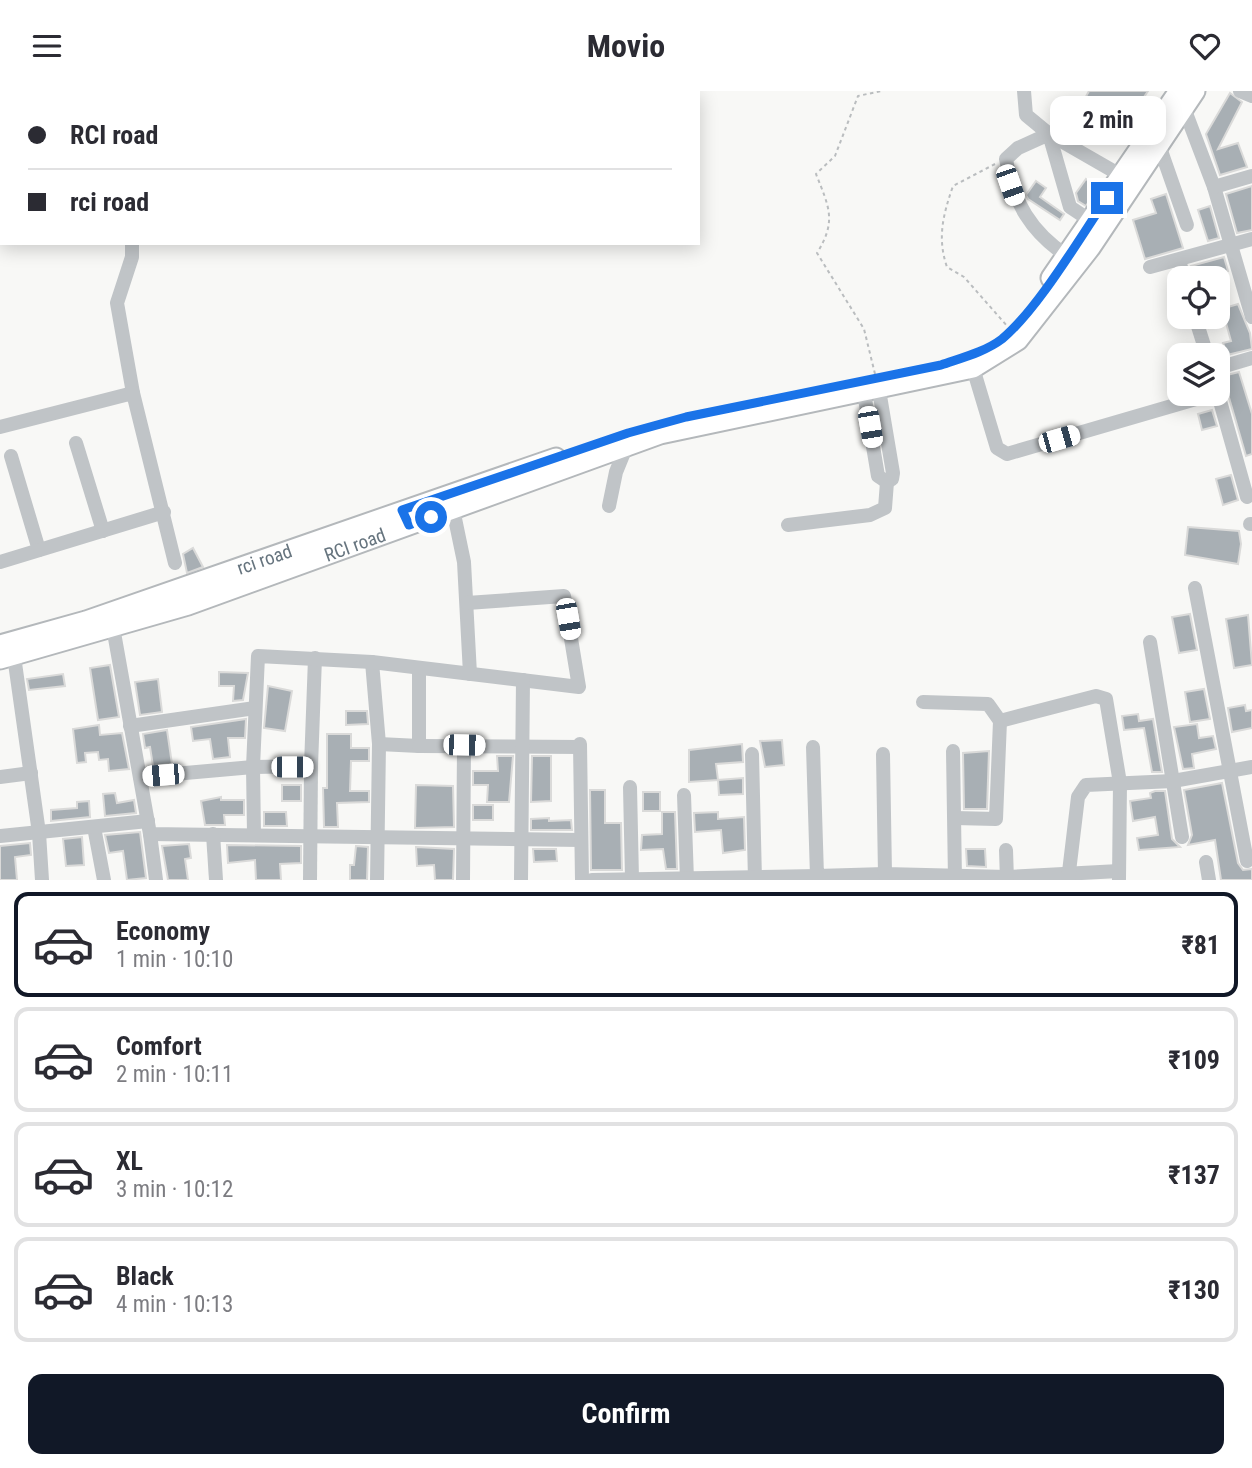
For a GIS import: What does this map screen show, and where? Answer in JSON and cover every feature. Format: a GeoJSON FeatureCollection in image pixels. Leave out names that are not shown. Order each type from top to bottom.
{"type":"FeatureCollection","features":[{"type":"Feature","properties":{"kind":"main road","name":"RCI road"},"geometry":{"type":"LineString","coordinates":[[5,654],[188,605],[406,518],[453,509],[660,434],[772,406],[973,367],[1018,340],[1090,248],[1159,145],[1181,99],[1195,91]]}},
{"type":"Feature","properties":{"kind":"main road"},"geometry":{"type":"LineString","coordinates":[[873,387],[968,356],[1001,340],[1067,256],[1122,176],[1181,99]]}},
{"type":"Feature","properties":{"kind":"main road","name":"rci road"},"geometry":{"type":"LineString","coordinates":[[5,654],[86,621],[406,518],[628,433],[772,406]]}},
{"type":"Feature","properties":{"kind":"street"},"geometry":{"type":"LineString","coordinates":[[1024,91],[1026,115],[1049,134],[1122,176]]}},
{"type":"Feature","properties":{"kind":"street"},"geometry":{"type":"LineString","coordinates":[[1240,91],[1252,96]]}},
{"type":"Feature","properties":{"kind":"street"},"geometry":{"type":"LineString","coordinates":[[1181,99],[1214,187],[1252,317]]}},
{"type":"Feature","properties":{"kind":"street"},"geometry":{"type":"LineString","coordinates":[[1049,134],[1018,148],[1006,159],[1015,198],[1026,209],[1041,239],[1067,256]]}},
{"type":"Feature","properties":{"kind":"street"},"geometry":{"type":"LineString","coordinates":[[1049,134],[1070,207],[1091,221]]}},
{"type":"Feature","properties":{"kind":"street"},"geometry":{"type":"LineString","coordinates":[[1159,145],[1187,225]]}},
{"type":"Feature","properties":{"kind":"street"},"geometry":{"type":"LineString","coordinates":[[1214,187],[1252,176]]}},
{"type":"Feature","properties":{"kind":"street"},"geometry":{"type":"LineString","coordinates":[[1150,267],[1252,239]]}},
{"type":"Feature","properties":{"kind":"street"},"geometry":{"type":"LineString","coordinates":[[132,245],[132,257],[117,303],[133,393],[175,563]]}},
{"type":"Feature","properties":{"kind":"street"},"geometry":{"type":"LineString","coordinates":[[1179,260],[1181,266]]}},
{"type":"Feature","properties":{"kind":"street"},"geometry":{"type":"LineString","coordinates":[[1230,364],[1252,358]]}},
{"type":"Feature","properties":{"kind":"street"},"geometry":{"type":"LineString","coordinates":[[973,367],[997,448],[1007,454],[1173,406]]}},
{"type":"Feature","properties":{"kind":"street"},"geometry":{"type":"LineString","coordinates":[[788,525],[870,515],[885,508],[887,482],[892,479],[893,473],[873,387]]}},
{"type":"Feature","properties":{"kind":"street"},"geometry":{"type":"LineString","coordinates":[[0,427],[133,393]]}},
{"type":"Feature","properties":{"kind":"street"},"geometry":{"type":"LineString","coordinates":[[1219,406],[1247,498]]}},
{"type":"Feature","properties":{"kind":"street"},"geometry":{"type":"LineString","coordinates":[[76,443],[103,531]]}},
{"type":"Feature","properties":{"kind":"street"},"geometry":{"type":"LineString","coordinates":[[609,506],[616,472],[627,445]]}},
{"type":"Feature","properties":{"kind":"street"},"geometry":{"type":"LineString","coordinates":[[12,456],[39,550]]}},
{"type":"Feature","properties":{"kind":"street"},"geometry":{"type":"LineString","coordinates":[[453,509],[464,562],[470,674]]}},
{"type":"Feature","properties":{"kind":"street"},"geometry":{"type":"LineString","coordinates":[[0,562],[164,512]]}},
{"type":"Feature","properties":{"kind":"street"},"geometry":{"type":"LineString","coordinates":[[1195,589],[1247,861]]}},
{"type":"Feature","properties":{"kind":"street"},"geometry":{"type":"LineString","coordinates":[[254,835],[253,767],[258,656],[372,662],[579,687],[564,596],[467,603]]}},
{"type":"Feature","properties":{"kind":"street"},"geometry":{"type":"LineString","coordinates":[[113,627],[156,880]]}},
{"type":"Feature","properties":{"kind":"street"},"geometry":{"type":"LineString","coordinates":[[1150,642],[1182,837]]}},
{"type":"Feature","properties":{"kind":"street"},"geometry":{"type":"LineString","coordinates":[[5,654],[31,773],[42,880]]}},
{"type":"Feature","properties":{"kind":"street"},"geometry":{"type":"LineString","coordinates":[[310,880],[315,658]]}},
{"type":"Feature","properties":{"kind":"street"},"geometry":{"type":"LineString","coordinates":[[372,662],[379,744],[377,880]]}},
{"type":"Feature","properties":{"kind":"street"},"geometry":{"type":"LineString","coordinates":[[419,669],[419,745]]}},
{"type":"Feature","properties":{"kind":"street"},"geometry":{"type":"LineString","coordinates":[[521,880],[523,680]]}},
{"type":"Feature","properties":{"kind":"street"},"geometry":{"type":"LineString","coordinates":[[592,880],[885,877],[1007,879],[1119,876],[1120,783],[1106,699],[1102,696],[1000,721]]}},
{"type":"Feature","properties":{"kind":"street"},"geometry":{"type":"LineString","coordinates":[[922,702],[988,704],[1000,721],[996,819],[955,818]]}},
{"type":"Feature","properties":{"kind":"street"},"geometry":{"type":"LineString","coordinates":[[130,726],[256,708]]}},
{"type":"Feature","properties":{"kind":"street"},"geometry":{"type":"LineString","coordinates":[[379,744],[580,746],[582,880]]}},
{"type":"Feature","properties":{"kind":"street"},"geometry":{"type":"LineString","coordinates":[[463,880],[464,745]]}},
{"type":"Feature","properties":{"kind":"street"},"geometry":{"type":"LineString","coordinates":[[813,747],[817,878]]}},
{"type":"Feature","properties":{"kind":"street"},"geometry":{"type":"LineString","coordinates":[[953,751],[955,878]]}},
{"type":"Feature","properties":{"kind":"street"},"geometry":{"type":"LineString","coordinates":[[752,754],[755,878]]}},
{"type":"Feature","properties":{"kind":"street"},"geometry":{"type":"LineString","coordinates":[[883,754],[885,877]]}},
{"type":"Feature","properties":{"kind":"street"},"geometry":{"type":"LineString","coordinates":[[140,777],[253,767],[311,767]]}},
{"type":"Feature","properties":{"kind":"street"},"geometry":{"type":"LineString","coordinates":[[1068,877],[1081,788],[1086,785],[1173,781],[1252,767]]}},
{"type":"Feature","properties":{"kind":"street"},"geometry":{"type":"LineString","coordinates":[[0,777],[31,773]]}},
{"type":"Feature","properties":{"kind":"street"},"geometry":{"type":"LineString","coordinates":[[630,787],[632,879]]}},
{"type":"Feature","properties":{"kind":"street"},"geometry":{"type":"LineString","coordinates":[[684,795],[687,878]]}},
{"type":"Feature","properties":{"kind":"street"},"geometry":{"type":"LineString","coordinates":[[0,836],[94,827],[149,827],[213,834],[581,840]]}},
{"type":"Feature","properties":{"kind":"street"},"geometry":{"type":"LineString","coordinates":[[94,827],[104,880]]}},
{"type":"Feature","properties":{"kind":"street"},"geometry":{"type":"LineString","coordinates":[[213,834],[216,880]]}},
{"type":"Feature","properties":{"kind":"street"},"geometry":{"type":"LineString","coordinates":[[1006,850],[1007,879]]}},
{"type":"Feature","properties":{"kind":"street"},"geometry":{"type":"LineString","coordinates":[[1206,862],[1209,880]]}},
{"type":"Feature","properties":{"kind":"path"},"geometry":{"type":"LineString","coordinates":[[873,387],[864,329],[817,253],[828,235],[831,210],[816,174],[835,156],[858,96],[881,91]]}},
{"type":"Feature","properties":{"kind":"path"},"geometry":{"type":"LineString","coordinates":[[1006,159],[976,171],[953,187],[941,221],[941,250],[947,267],[964,277],[1010,329]]}},
{"type":"Feature","properties":{"kind":"building"},"geometry":{"type":"Polygon","coordinates":[[[1089,91],[1148,91],[1137,108],[1144,112],[1126,143],[1076,115],[1089,91]]]}},
{"type":"Feature","properties":{"kind":"building"},"geometry":{"type":"Polygon","coordinates":[[[1230,93],[1242,102],[1218,149],[1238,143],[1247,167],[1220,175],[1206,134],[1230,93]]]}},
{"type":"Feature","properties":{"kind":"building"},"geometry":{"type":"Polygon","coordinates":[[[1086,179],[1098,188],[1086,206],[1078,201],[1076,193],[1086,179]]]}},
{"type":"Feature","properties":{"kind":"building"},"geometry":{"type":"Polygon","coordinates":[[[1036,181],[1046,188],[1040,197],[1064,214],[1060,220],[1028,199],[1026,195],[1036,181]]]}},
{"type":"Feature","properties":{"kind":"building"},"geometry":{"type":"Polygon","coordinates":[[[1252,186],[1252,230],[1237,233],[1226,194],[1252,186]]]}},
{"type":"Feature","properties":{"kind":"building"},"geometry":{"type":"Polygon","coordinates":[[[1166,194],[1183,248],[1145,259],[1133,220],[1156,213],[1151,199],[1166,194]]]}},
{"type":"Feature","properties":{"kind":"building"},"geometry":{"type":"Polygon","coordinates":[[[1210,206],[1219,238],[1208,241],[1198,210],[1210,206]]]}},
{"type":"Feature","properties":{"kind":"building"},"geometry":{"type":"Polygon","coordinates":[[[1224,257],[1227,266],[1191,266],[1224,257]]]}},
{"type":"Feature","properties":{"kind":"building"},"geometry":{"type":"Polygon","coordinates":[[[1238,304],[1250,333],[1252,349],[1230,354],[1230,343],[1223,343],[1231,341],[1228,329],[1230,329],[1230,306],[1238,304]]]}},
{"type":"Feature","properties":{"kind":"building"},"geometry":{"type":"Polygon","coordinates":[[[1239,372],[1252,414],[1252,454],[1246,456],[1230,401],[1230,374],[1239,372]]]}},
{"type":"Feature","properties":{"kind":"building"},"geometry":{"type":"Polygon","coordinates":[[[1212,410],[1217,426],[1202,430],[1198,414],[1212,410]]]}},
{"type":"Feature","properties":{"kind":"building"},"geometry":{"type":"Polygon","coordinates":[[[1231,475],[1238,500],[1223,505],[1216,479],[1231,475]]]}},
{"type":"Feature","properties":{"kind":"building"},"geometry":{"type":"Polygon","coordinates":[[[1188,527],[1239,531],[1241,544],[1238,564],[1185,555],[1188,527]]]}},
{"type":"Feature","properties":{"kind":"building"},"geometry":{"type":"Polygon","coordinates":[[[193,548],[203,567],[187,573],[183,554],[193,548]]]}},
{"type":"Feature","properties":{"kind":"building"},"geometry":{"type":"Polygon","coordinates":[[[1190,614],[1197,650],[1179,653],[1172,617],[1190,614]]]}},
{"type":"Feature","properties":{"kind":"building"},"geometry":{"type":"Polygon","coordinates":[[[1248,615],[1252,665],[1234,668],[1226,619],[1248,615]]]}},
{"type":"Feature","properties":{"kind":"building"},"geometry":{"type":"Polygon","coordinates":[[[110,665],[119,717],[98,720],[90,668],[110,665]]]}},
{"type":"Feature","properties":{"kind":"building"},"geometry":{"type":"Polygon","coordinates":[[[219,672],[248,673],[243,700],[233,701],[234,686],[219,686],[219,672]]]}},
{"type":"Feature","properties":{"kind":"building"},"geometry":{"type":"Polygon","coordinates":[[[63,674],[65,686],[29,690],[27,679],[63,674]]]}},
{"type":"Feature","properties":{"kind":"building"},"geometry":{"type":"Polygon","coordinates":[[[158,679],[162,712],[140,715],[135,682],[158,679]]]}},
{"type":"Feature","properties":{"kind":"building"},"geometry":{"type":"Polygon","coordinates":[[[268,686],[292,691],[285,731],[264,728],[268,686]]]}},
{"type":"Feature","properties":{"kind":"building"},"geometry":{"type":"Polygon","coordinates":[[[1204,689],[1210,719],[1190,722],[1185,692],[1204,689]]]}},
{"type":"Feature","properties":{"kind":"building"},"geometry":{"type":"Polygon","coordinates":[[[1245,705],[1246,711],[1252,710],[1252,728],[1232,732],[1228,708],[1245,705]]]}},
{"type":"Feature","properties":{"kind":"building"},"geometry":{"type":"Polygon","coordinates":[[[346,711],[367,711],[368,724],[346,725],[346,711]]]}},
{"type":"Feature","properties":{"kind":"building"},"geometry":{"type":"Polygon","coordinates":[[[1138,714],[1139,721],[1153,719],[1162,772],[1152,772],[1144,728],[1124,730],[1122,716],[1138,714]]]}},
{"type":"Feature","properties":{"kind":"building"},"geometry":{"type":"Polygon","coordinates":[[[246,719],[245,738],[228,738],[230,757],[213,759],[210,739],[193,741],[191,727],[246,719]]]}},
{"type":"Feature","properties":{"kind":"building"},"geometry":{"type":"Polygon","coordinates":[[[1197,724],[1199,738],[1213,736],[1216,749],[1192,754],[1194,768],[1183,769],[1174,727],[1197,724]]]}},
{"type":"Feature","properties":{"kind":"building"},"geometry":{"type":"Polygon","coordinates":[[[99,725],[100,735],[122,733],[129,769],[109,771],[108,759],[99,760],[98,752],[85,753],[86,762],[77,763],[73,729],[99,725]]]}},
{"type":"Feature","properties":{"kind":"building"},"geometry":{"type":"Polygon","coordinates":[[[167,730],[172,764],[153,766],[150,747],[145,748],[143,734],[167,730]]]}},
{"type":"Feature","properties":{"kind":"building"},"geometry":{"type":"Polygon","coordinates":[[[327,734],[351,734],[351,748],[369,748],[369,761],[351,761],[350,791],[369,791],[369,802],[337,803],[338,827],[324,827],[323,788],[327,788],[327,734]]]}},
{"type":"Feature","properties":{"kind":"building"},"geometry":{"type":"Polygon","coordinates":[[[782,740],[784,765],[765,767],[760,741],[782,740]]]}},
{"type":"Feature","properties":{"kind":"building"},"geometry":{"type":"Polygon","coordinates":[[[742,744],[743,762],[716,764],[718,780],[689,782],[689,750],[742,744]]]}},
{"type":"Feature","properties":{"kind":"building"},"geometry":{"type":"Polygon","coordinates":[[[989,751],[987,809],[964,809],[963,753],[989,751]]]}},
{"type":"Feature","properties":{"kind":"building"},"geometry":{"type":"Polygon","coordinates":[[[497,756],[513,756],[509,802],[487,802],[488,785],[473,785],[473,771],[498,771],[497,756]]]}},
{"type":"Feature","properties":{"kind":"building"},"geometry":{"type":"Polygon","coordinates":[[[532,756],[551,756],[551,801],[531,802],[532,756]]]}},
{"type":"Feature","properties":{"kind":"building"},"geometry":{"type":"Polygon","coordinates":[[[743,778],[743,794],[719,795],[718,780],[743,778]]]}},
{"type":"Feature","properties":{"kind":"building"},"geometry":{"type":"Polygon","coordinates":[[[1222,783],[1238,863],[1243,870],[1252,869],[1252,880],[1221,880],[1215,840],[1188,845],[1192,835],[1184,790],[1222,783]]]}},
{"type":"Feature","properties":{"kind":"building"},"geometry":{"type":"Polygon","coordinates":[[[282,785],[301,785],[301,801],[282,801],[282,785]]]}},
{"type":"Feature","properties":{"kind":"building"},"geometry":{"type":"Polygon","coordinates":[[[416,785],[453,786],[454,827],[415,828],[416,785]]]}},
{"type":"Feature","properties":{"kind":"building"},"geometry":{"type":"Polygon","coordinates":[[[590,790],[605,790],[605,823],[621,823],[622,870],[591,870],[590,790]]]}},
{"type":"Feature","properties":{"kind":"building"},"geometry":{"type":"Polygon","coordinates":[[[1165,791],[1172,839],[1180,847],[1139,850],[1137,838],[1158,835],[1155,817],[1133,821],[1130,801],[1151,798],[1150,793],[1165,791]]]}},
{"type":"Feature","properties":{"kind":"building"},"geometry":{"type":"Polygon","coordinates":[[[643,792],[660,792],[660,811],[643,811],[643,792]]]}},
{"type":"Feature","properties":{"kind":"building"},"geometry":{"type":"Polygon","coordinates":[[[115,793],[117,803],[134,800],[136,813],[105,816],[103,794],[115,793]]]}},
{"type":"Feature","properties":{"kind":"building"},"geometry":{"type":"Polygon","coordinates":[[[221,797],[221,800],[244,800],[244,815],[224,815],[225,825],[205,825],[201,801],[221,797]]]}},
{"type":"Feature","properties":{"kind":"building"},"geometry":{"type":"Polygon","coordinates":[[[89,801],[90,817],[51,821],[51,810],[77,808],[77,802],[89,801]]]}},
{"type":"Feature","properties":{"kind":"building"},"geometry":{"type":"Polygon","coordinates":[[[473,805],[493,805],[493,820],[473,820],[473,805]]]}},
{"type":"Feature","properties":{"kind":"building"},"geometry":{"type":"Polygon","coordinates":[[[264,812],[286,812],[287,826],[264,826],[264,812]]]}},
{"type":"Feature","properties":{"kind":"building"},"geometry":{"type":"Polygon","coordinates":[[[662,812],[675,812],[677,869],[666,869],[663,849],[641,850],[642,835],[662,834],[662,812]]]}},
{"type":"Feature","properties":{"kind":"building"},"geometry":{"type":"Polygon","coordinates":[[[718,812],[718,819],[744,817],[745,850],[723,853],[721,830],[695,832],[694,813],[718,812]]]}},
{"type":"Feature","properties":{"kind":"building"},"geometry":{"type":"Polygon","coordinates":[[[549,818],[549,821],[571,820],[572,830],[531,830],[531,819],[549,818]]]}},
{"type":"Feature","properties":{"kind":"building"},"geometry":{"type":"Polygon","coordinates":[[[140,832],[146,878],[127,880],[123,851],[109,853],[105,835],[140,832]]]}},
{"type":"Feature","properties":{"kind":"building"},"geometry":{"type":"Polygon","coordinates":[[[82,837],[84,865],[66,866],[63,839],[82,837]]]}},
{"type":"Feature","properties":{"kind":"building"},"geometry":{"type":"Polygon","coordinates":[[[30,843],[31,855],[15,857],[17,880],[0,880],[0,846],[30,843]]]}},
{"type":"Feature","properties":{"kind":"building"},"geometry":{"type":"Polygon","coordinates":[[[189,844],[191,858],[185,859],[188,880],[168,880],[162,846],[189,844]]]}},
{"type":"Feature","properties":{"kind":"building"},"geometry":{"type":"Polygon","coordinates":[[[227,845],[301,846],[301,863],[280,864],[281,880],[256,880],[255,860],[228,863],[227,845]]]}},
{"type":"Feature","properties":{"kind":"building"},"geometry":{"type":"Polygon","coordinates":[[[356,846],[368,847],[367,880],[350,880],[350,865],[354,865],[356,846]]]}},
{"type":"Feature","properties":{"kind":"building"},"geometry":{"type":"Polygon","coordinates":[[[416,847],[454,849],[453,880],[435,880],[434,865],[417,866],[416,847]]]}},
{"type":"Feature","properties":{"kind":"building"},"geometry":{"type":"Polygon","coordinates":[[[533,849],[556,849],[557,861],[534,862],[533,849]]]}},
{"type":"Feature","properties":{"kind":"building"},"geometry":{"type":"Polygon","coordinates":[[[966,849],[985,849],[986,867],[967,866],[966,849]]]}},
{"type":"Feature","properties":{"kind":"route"},"geometry":{"type":"LineString","coordinates":[[431,517],[409,525],[402,510],[628,433],[686,417],[941,365],[968,356],[1001,340],[1023,316],[1107,198]]}}]}
